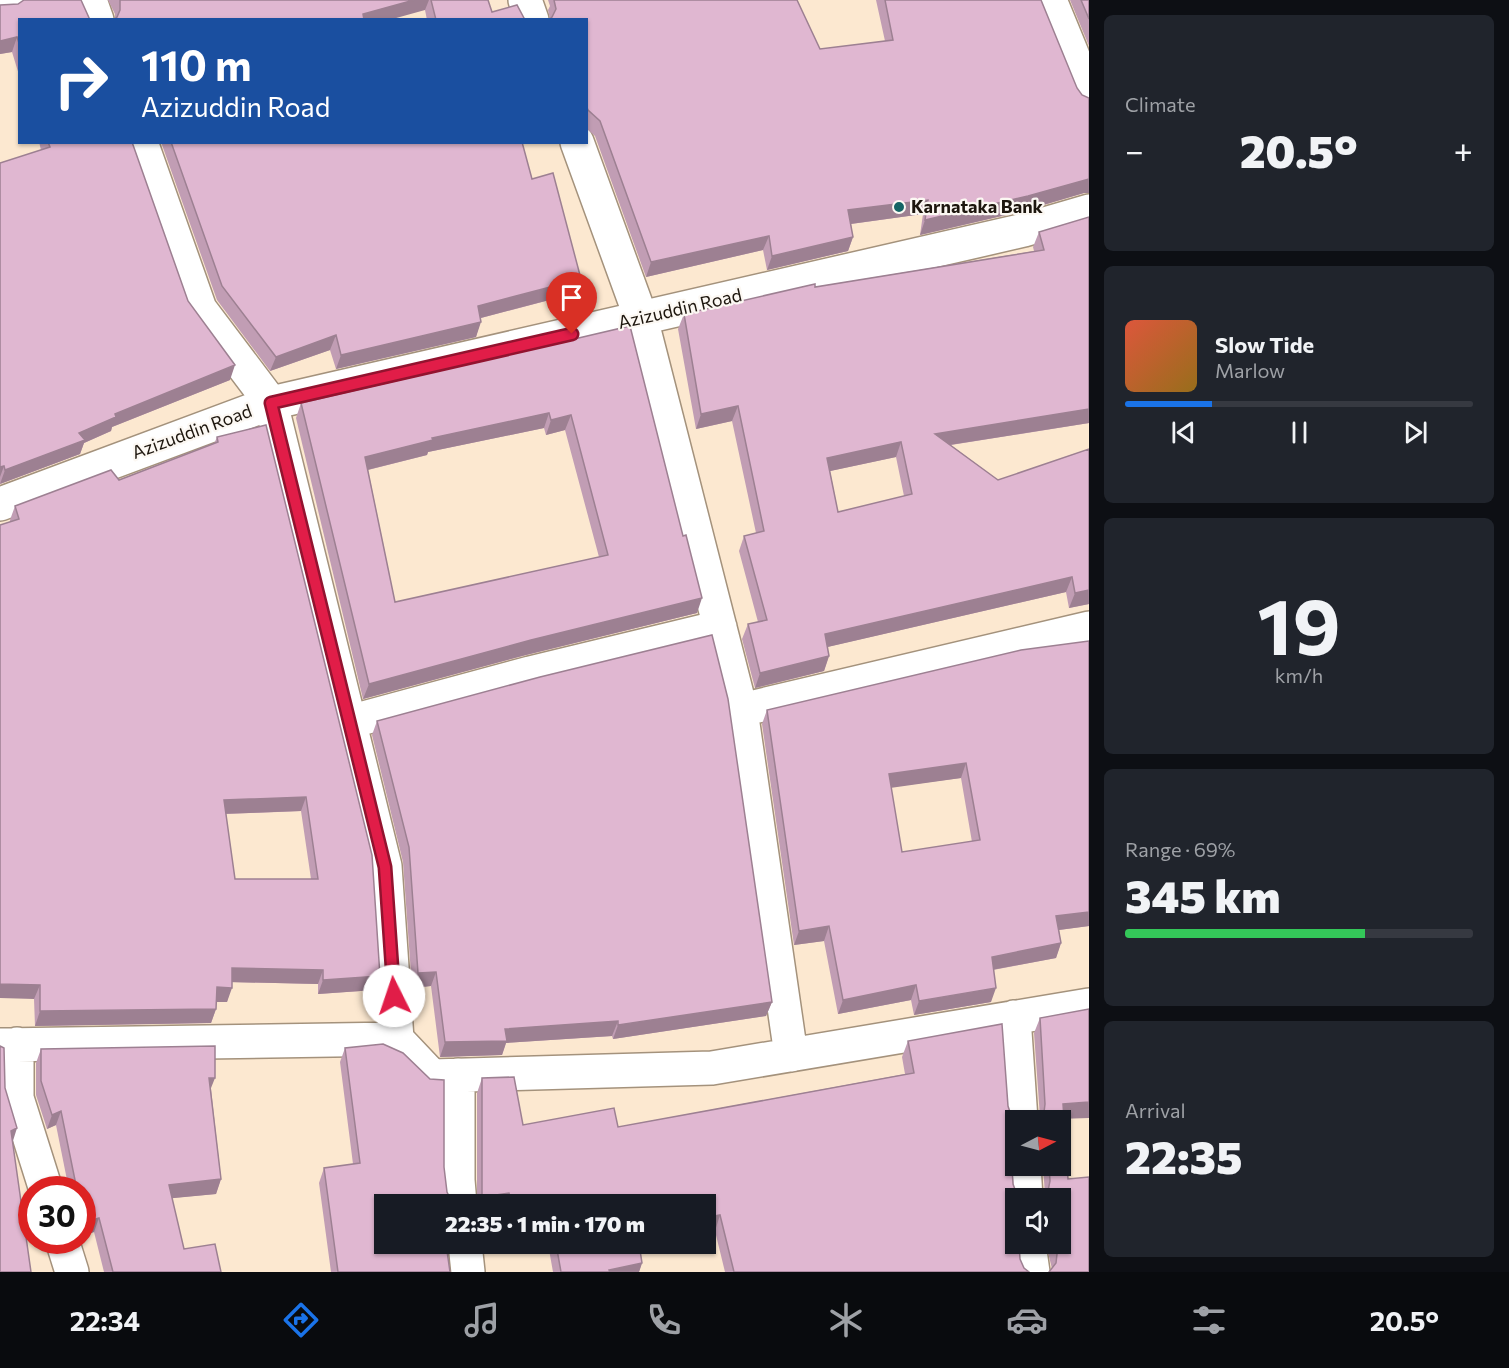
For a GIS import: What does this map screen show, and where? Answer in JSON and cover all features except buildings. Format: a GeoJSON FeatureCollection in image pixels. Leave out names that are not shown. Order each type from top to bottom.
{"type":"FeatureCollection","features":[{"type":"Feature","properties":{"kind":"street"},"geometry":{"type":"LineString","coordinates":[[0,2],[8,0]]}},
{"type":"Feature","properties":{"kind":"street"},"geometry":{"type":"LineString","coordinates":[[90,0],[96,18]]}},
{"type":"Feature","properties":{"kind":"street"},"geometry":{"type":"LineString","coordinates":[[525,0],[531,18]]}},
{"type":"Feature","properties":{"kind":"street"},"geometry":{"type":"LineString","coordinates":[[1050,0],[1089,95]]}},
{"type":"Feature","properties":{"kind":"street"},"geometry":{"type":"LineString","coordinates":[[142,144],[200,309],[271,403],[385,867],[397,1039],[432,1076],[712,1068],[1089,1005]]}},
{"type":"Feature","properties":{"kind":"street"},"geometry":{"type":"LineString","coordinates":[[578,144],[641,318],[741,710],[791,1055]]}},
{"type":"Feature","properties":{"kind":"street","name":"Azizuddin Road"},"geometry":{"type":"LineString","coordinates":[[0,504],[271,403],[1024,230],[1089,211]]}},
{"type":"Feature","properties":{"kind":"street"},"geometry":{"type":"LineString","coordinates":[[350,722],[720,627]]}},
{"type":"Feature","properties":{"kind":"street"},"geometry":{"type":"LineString","coordinates":[[741,710],[1089,628]]}},
{"type":"Feature","properties":{"kind":"street"},"geometry":{"type":"LineString","coordinates":[[1014,1017],[1020,1110]]}},
{"type":"Feature","properties":{"kind":"street"},"geometry":{"type":"LineString","coordinates":[[42,1176],[17,1098],[8,1045],[397,1039]]}},
{"type":"Feature","properties":{"kind":"street"},"geometry":{"type":"LineString","coordinates":[[458,1075],[459,1194]]}},
{"type":"Feature","properties":{"kind":"street"},"geometry":{"type":"LineString","coordinates":[[66,1254],[72,1272]]}},
{"type":"Feature","properties":{"kind":"street"},"geometry":{"type":"LineString","coordinates":[[466,1254],[468,1272]]}},
{"type":"Feature","properties":{"kind":"street"},"geometry":{"type":"LineString","coordinates":[[1030,1254],[1033,1272]]}},
{"type":"Feature","properties":{"kind":"place","name":"Karnataka Bank"},"geometry":{"type":"Point","coordinates":[899,207]}},
{"type":"Feature","properties":{"kind":"route"},"geometry":{"type":"LineString","coordinates":[[394,996],[385,867],[271,403],[572,334]]}}]}
